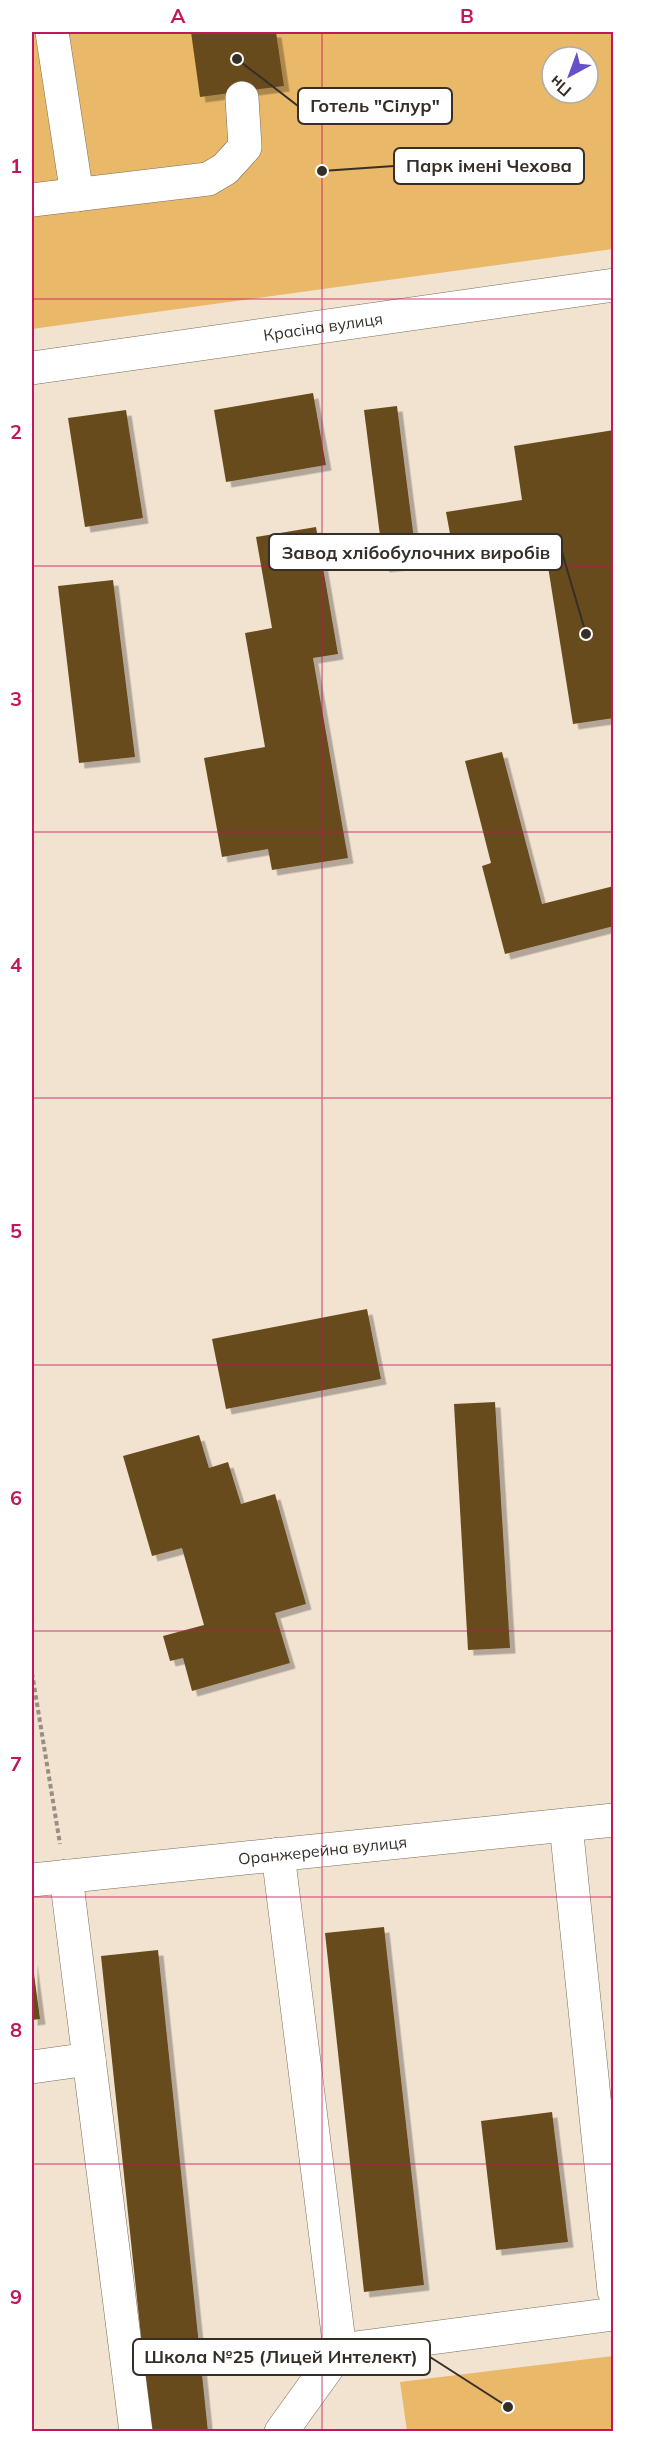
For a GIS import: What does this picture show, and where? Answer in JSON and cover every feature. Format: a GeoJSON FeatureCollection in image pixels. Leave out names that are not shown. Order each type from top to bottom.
{"type":"FeatureCollection","features":[{"type":"Feature","properties":{"kind":"street"},"geometry":{"type":"LineString","coordinates":[[52,32],[77,195]]}},
{"type":"Feature","properties":{"kind":"street"},"geometry":{"type":"LineString","coordinates":[[32,200],[208,179],[225,169],[245,147],[242,98]]}},
{"type":"Feature","properties":{"kind":"street","name":"Красіна вулиця"},"geometry":{"type":"LineString","coordinates":[[32,368],[614,285]]}},
{"type":"Feature","properties":{"kind":"street","name":"Оранжерейна вулиця"},"geometry":{"type":"LineString","coordinates":[[32,1880],[614,1820]]}},
{"type":"Feature","properties":{"kind":"street"},"geometry":{"type":"LineString","coordinates":[[566,1825],[602,2045],[614,2291]]}},
{"type":"Feature","properties":{"kind":"street"},"geometry":{"type":"LineString","coordinates":[[278,1854],[340,2350],[281,2432]]}},
{"type":"Feature","properties":{"kind":"street"},"geometry":{"type":"LineString","coordinates":[[66,1876],[136,2432]]}},
{"type":"Feature","properties":{"kind":"street"},"geometry":{"type":"LineString","coordinates":[[32,2067],[89,2059]]}},
{"type":"Feature","properties":{"kind":"street"},"geometry":{"type":"LineString","coordinates":[[340,2350],[614,2314]]}},
{"type":"Feature","properties":{"kind":"path"},"geometry":{"type":"LineString","coordinates":[[32,1673],[66,1876]]}},
{"type":"Feature","properties":{"kind":"shaded area"},"geometry":{"type":"Polygon","coordinates":[[[32,32],[613,32],[613,249],[32,329],[32,32]]]}},
{"type":"Feature","properties":{"kind":"shaded area"},"geometry":{"type":"Polygon","coordinates":[[[613,2356],[613,2431],[407,2431],[400,2382],[613,2356]]]}},
{"type":"Feature","properties":{"kind":"building"},"geometry":{"type":"Polygon","coordinates":[[[191,32],[276,32],[284,86],[200,97],[191,32]]]}},
{"type":"Feature","properties":{"kind":"building"},"geometry":{"type":"Polygon","coordinates":[[[313,393],[326,465],[226,482],[214,410],[313,393]]]}},
{"type":"Feature","properties":{"kind":"building"},"geometry":{"type":"Polygon","coordinates":[[[397,406],[417,563],[384,567],[364,410],[397,406]]]}},
{"type":"Feature","properties":{"kind":"building"},"geometry":{"type":"Polygon","coordinates":[[[126,410],[143,518],[85,527],[68,418],[126,410]]]}},
{"type":"Feature","properties":{"kind":"building"},"geometry":{"type":"Polygon","coordinates":[[[614,430],[614,718],[573,724],[543,535],[453,550],[446,512],[522,500],[514,446],[614,430]]]}},
{"type":"Feature","properties":{"kind":"building"},"geometry":{"type":"Polygon","coordinates":[[[316,527],[338,654],[313,658],[348,858],[272,870],[268,849],[222,857],[204,758],[265,747],[245,633],[272,628],[256,537],[316,527]]]}},
{"type":"Feature","properties":{"kind":"building"},"geometry":{"type":"Polygon","coordinates":[[[113,580],[135,757],[79,763],[58,586],[113,580]]]}},
{"type":"Feature","properties":{"kind":"building"},"geometry":{"type":"Polygon","coordinates":[[[502,752],[542,904],[614,886],[614,926],[505,954],[482,866],[491,863],[465,761],[502,752]]]}},
{"type":"Feature","properties":{"kind":"building"},"geometry":{"type":"Polygon","coordinates":[[[367,1309],[381,1379],[226,1409],[212,1339],[367,1309]]]}},
{"type":"Feature","properties":{"kind":"building"},"geometry":{"type":"Polygon","coordinates":[[[495,1402],[510,1648],[468,1650],[454,1404],[495,1402]]]}},
{"type":"Feature","properties":{"kind":"building"},"geometry":{"type":"Polygon","coordinates":[[[199,1435],[209,1468],[228,1462],[241,1504],[275,1494],[306,1604],[275,1613],[290,1663],[192,1691],[183,1658],[170,1661],[163,1636],[204,1625],[182,1548],[152,1556],[123,1456],[199,1435]]]}},
{"type":"Feature","properties":{"kind":"building"},"geometry":{"type":"Polygon","coordinates":[[[384,1927],[424,2285],[364,2292],[325,1933],[384,1927]]]}},
{"type":"Feature","properties":{"kind":"building"},"geometry":{"type":"Polygon","coordinates":[[[158,1950],[208,2432],[151,2432],[101,1956],[158,1950]]]}},
{"type":"Feature","properties":{"kind":"building"},"geometry":{"type":"Polygon","coordinates":[[[32,1959],[40,2019],[32,2020],[32,1959]]]}},
{"type":"Feature","properties":{"kind":"building"},"geometry":{"type":"Polygon","coordinates":[[[552,2112],[568,2242],[496,2250],[481,2121],[552,2112]]]}},
{"type":"Feature","properties":{"kind":"place","name":"Готель \"Сілур\""},"geometry":{"type":"Point","coordinates":[237,59]}},
{"type":"Feature","properties":{"kind":"place","name":"Парк імені Чехова"},"geometry":{"type":"Point","coordinates":[322,171]}},
{"type":"Feature","properties":{"kind":"place","name":"Завод хлібобулочних виробів"},"geometry":{"type":"Point","coordinates":[586,634]}},
{"type":"Feature","properties":{"kind":"place","name":"Школа №25 (Лицей Интелект)"},"geometry":{"type":"Point","coordinates":[508,2407]}}]}
